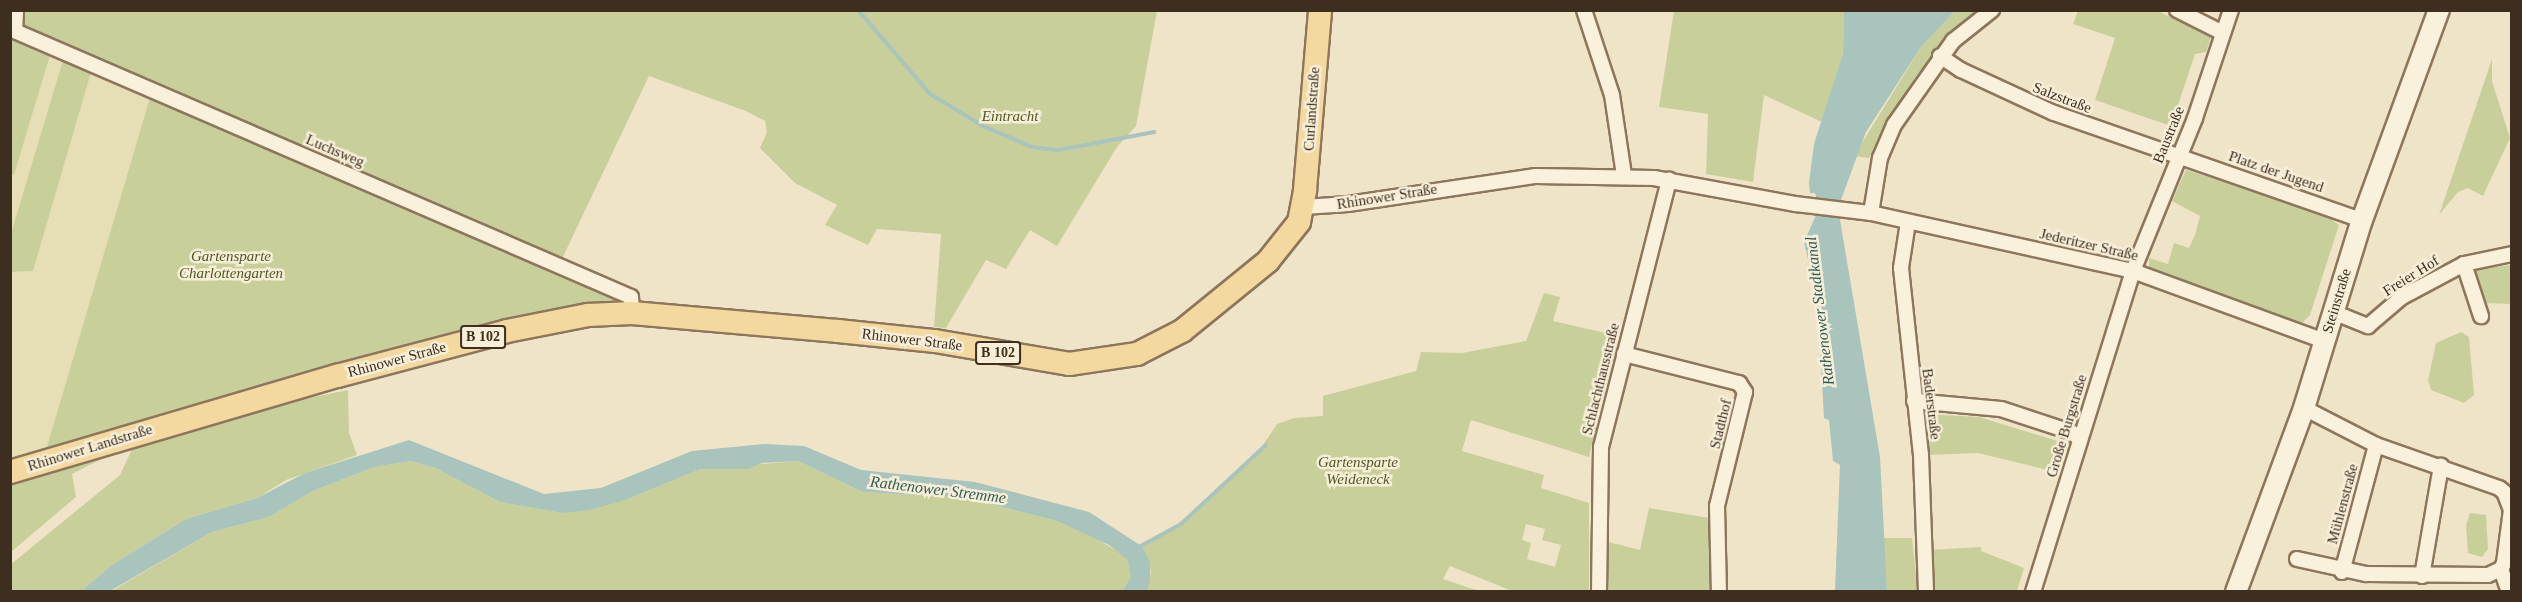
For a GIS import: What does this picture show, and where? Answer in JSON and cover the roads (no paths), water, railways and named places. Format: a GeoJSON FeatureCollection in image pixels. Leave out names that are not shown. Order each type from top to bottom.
{"type":"FeatureCollection","features":[{"type":"Feature","properties":{"kind":"main road","name":"Curlandstraße"},"geometry":{"type":"LineString","coordinates":[[1304,207],[1320,10]]}},
{"type":"Feature","properties":{"kind":"main road","name":"Steinstraße"},"geometry":{"type":"LineString","coordinates":[[2236,591],[2304,408],[2362,220],[2439,10]]}},
{"type":"Feature","properties":{"kind":"main road","name":"Rhinower Straße"},"geometry":{"type":"LineString","coordinates":[[169,424],[507,331],[576,316],[632,313],[935,341],[1050,363],[1110,361],[1137,354],[1182,331],[1275,254],[1293,231],[1304,207]]}},
{"type":"Feature","properties":{"kind":"main road","name":"Rhinower Landstraße"},"geometry":{"type":"LineString","coordinates":[[10,472],[169,424]]}},
{"type":"Feature","properties":{"kind":"street"},"geometry":{"type":"LineString","coordinates":[[13,30],[16,10]]}},
{"type":"Feature","properties":{"kind":"street"},"geometry":{"type":"LineString","coordinates":[[1584,10],[1612,95],[1624,175]]}},
{"type":"Feature","properties":{"kind":"street"},"geometry":{"type":"LineString","coordinates":[[1871,213],[1880,158],[1894,125],[1940,56],[1992,10]]}},
{"type":"Feature","properties":{"kind":"street"},"geometry":{"type":"LineString","coordinates":[[2177,10],[2223,33]]}},
{"type":"Feature","properties":{"kind":"street","name":"Baustraße"},"geometry":{"type":"LineString","coordinates":[[2133,271],[2178,157],[2231,10]]}},
{"type":"Feature","properties":{"kind":"street","name":"Luchsweg"},"geometry":{"type":"LineString","coordinates":[[13,30],[631,297],[632,313]]}},
{"type":"Feature","properties":{"kind":"street","name":"Salzstraße"},"geometry":{"type":"LineString","coordinates":[[1940,56],[2027,102],[2178,157]]}},
{"type":"Feature","properties":{"kind":"street","name":"Platz der Jugend"},"geometry":{"type":"LineString","coordinates":[[2178,157],[2362,220]]}},
{"type":"Feature","properties":{"kind":"street","name":"Rhinower Straße"},"geometry":{"type":"LineString","coordinates":[[1304,207],[1348,204],[1488,180],[1624,175],[1669,180],[1817,207],[1838,208]]}},
{"type":"Feature","properties":{"kind":"street","name":"Schlachthausstraße"},"geometry":{"type":"LineString","coordinates":[[1599,591],[1599,460],[1669,180]]}},
{"type":"Feature","properties":{"kind":"street","name":"Jederitzer Straße"},"geometry":{"type":"LineString","coordinates":[[1838,208],[1871,213],[2133,271],[2324,341]]}},
{"type":"Feature","properties":{"kind":"street","name":"Baderstraße"},"geometry":{"type":"LineString","coordinates":[[1908,222],[1901,268],[1914,401],[1926,591]]}},
{"type":"Feature","properties":{"kind":"street","name":"Freier Hof"},"geometry":{"type":"LineString","coordinates":[[2333,312],[2368,326],[2402,297],[2464,264],[2511,254]]}},
{"type":"Feature","properties":{"kind":"street"},"geometry":{"type":"LineString","coordinates":[[2464,264],[2481,316]]}},
{"type":"Feature","properties":{"kind":"street","name":"Große Burgstraße"},"geometry":{"type":"LineString","coordinates":[[2033,591],[2133,271]]}},
{"type":"Feature","properties":{"kind":"street","name":"Stadthof"},"geometry":{"type":"LineString","coordinates":[[1624,354],[1739,383],[1745,392],[1717,506],[1719,591]]}},
{"type":"Feature","properties":{"kind":"street"},"geometry":{"type":"LineString","coordinates":[[1914,401],[2001,409],[2071,432],[2080,439]]}},
{"type":"Feature","properties":{"kind":"street"},"geometry":{"type":"LineString","coordinates":[[2304,408],[2376,446],[2441,466],[2499,488],[2510,502],[2501,569],[2509,591]]}},
{"type":"Feature","properties":{"kind":"street","name":"Mühlenstraße"},"geometry":{"type":"LineString","coordinates":[[2342,572],[2376,446]]}},
{"type":"Feature","properties":{"kind":"street"},"geometry":{"type":"LineString","coordinates":[[2422,576],[2441,466]]}},
{"type":"Feature","properties":{"kind":"street"},"geometry":{"type":"LineString","coordinates":[[2297,559],[2342,572],[2422,576],[2488,575],[2501,569]]}},
{"type":"Feature","properties":{"kind":"water","name":"Rathenower Stadtkanal"},"geometry":{"type":"Polygon","coordinates":[[[1844,11],[1955,11],[1921,47],[1866,132],[1838,208],[1880,457],[1887,591],[1835,591],[1840,465],[1833,461],[1829,420],[1824,418],[1820,344],[1824,343],[1825,334],[1804,242],[1817,213],[1818,202],[1815,193],[1810,193],[1809,183],[1814,144],[1843,53],[1844,11]]]}},
{"type":"Feature","properties":{"kind":"water","name":"Rathenower Stremme"},"geometry":{"type":"Polygon","coordinates":[[[409,440],[544,494],[601,488],[692,451],[765,444],[804,446],[861,470],[975,482],[1089,512],[1143,547],[1150,563],[1150,581],[1147,591],[1123,591],[1131,577],[1128,560],[1109,545],[1057,521],[966,498],[863,492],[798,461],[762,463],[748,469],[701,469],[625,500],[590,510],[562,513],[500,502],[435,468],[411,461],[374,467],[313,491],[269,517],[212,532],[110,591],[81,591],[112,565],[186,519],[257,498],[305,473],[409,440]]]}},
{"type":"Feature","properties":{"kind":"waterway"},"geometry":{"type":"LineString","coordinates":[[858,10],[930,94],[983,126],[1032,147],[1058,150],[1154,132]]}},
{"type":"Feature","properties":{"kind":"waterway"},"geometry":{"type":"LineString","coordinates":[[1139,547],[1181,524],[1266,445]]}},
{"type":"Feature","properties":{"kind":"park label","name":"Eintracht"},"geometry":{"type":"Point","coordinates":[1010,117]}},
{"type":"Feature","properties":{"kind":"park label","name":"Gartensparte Charlottengarten"},"geometry":{"type":"Point","coordinates":[231,264]}},
{"type":"Feature","properties":{"kind":"park label","name":"Gartensparte Weideneck"},"geometry":{"type":"Point","coordinates":[1358,470]}}]}
